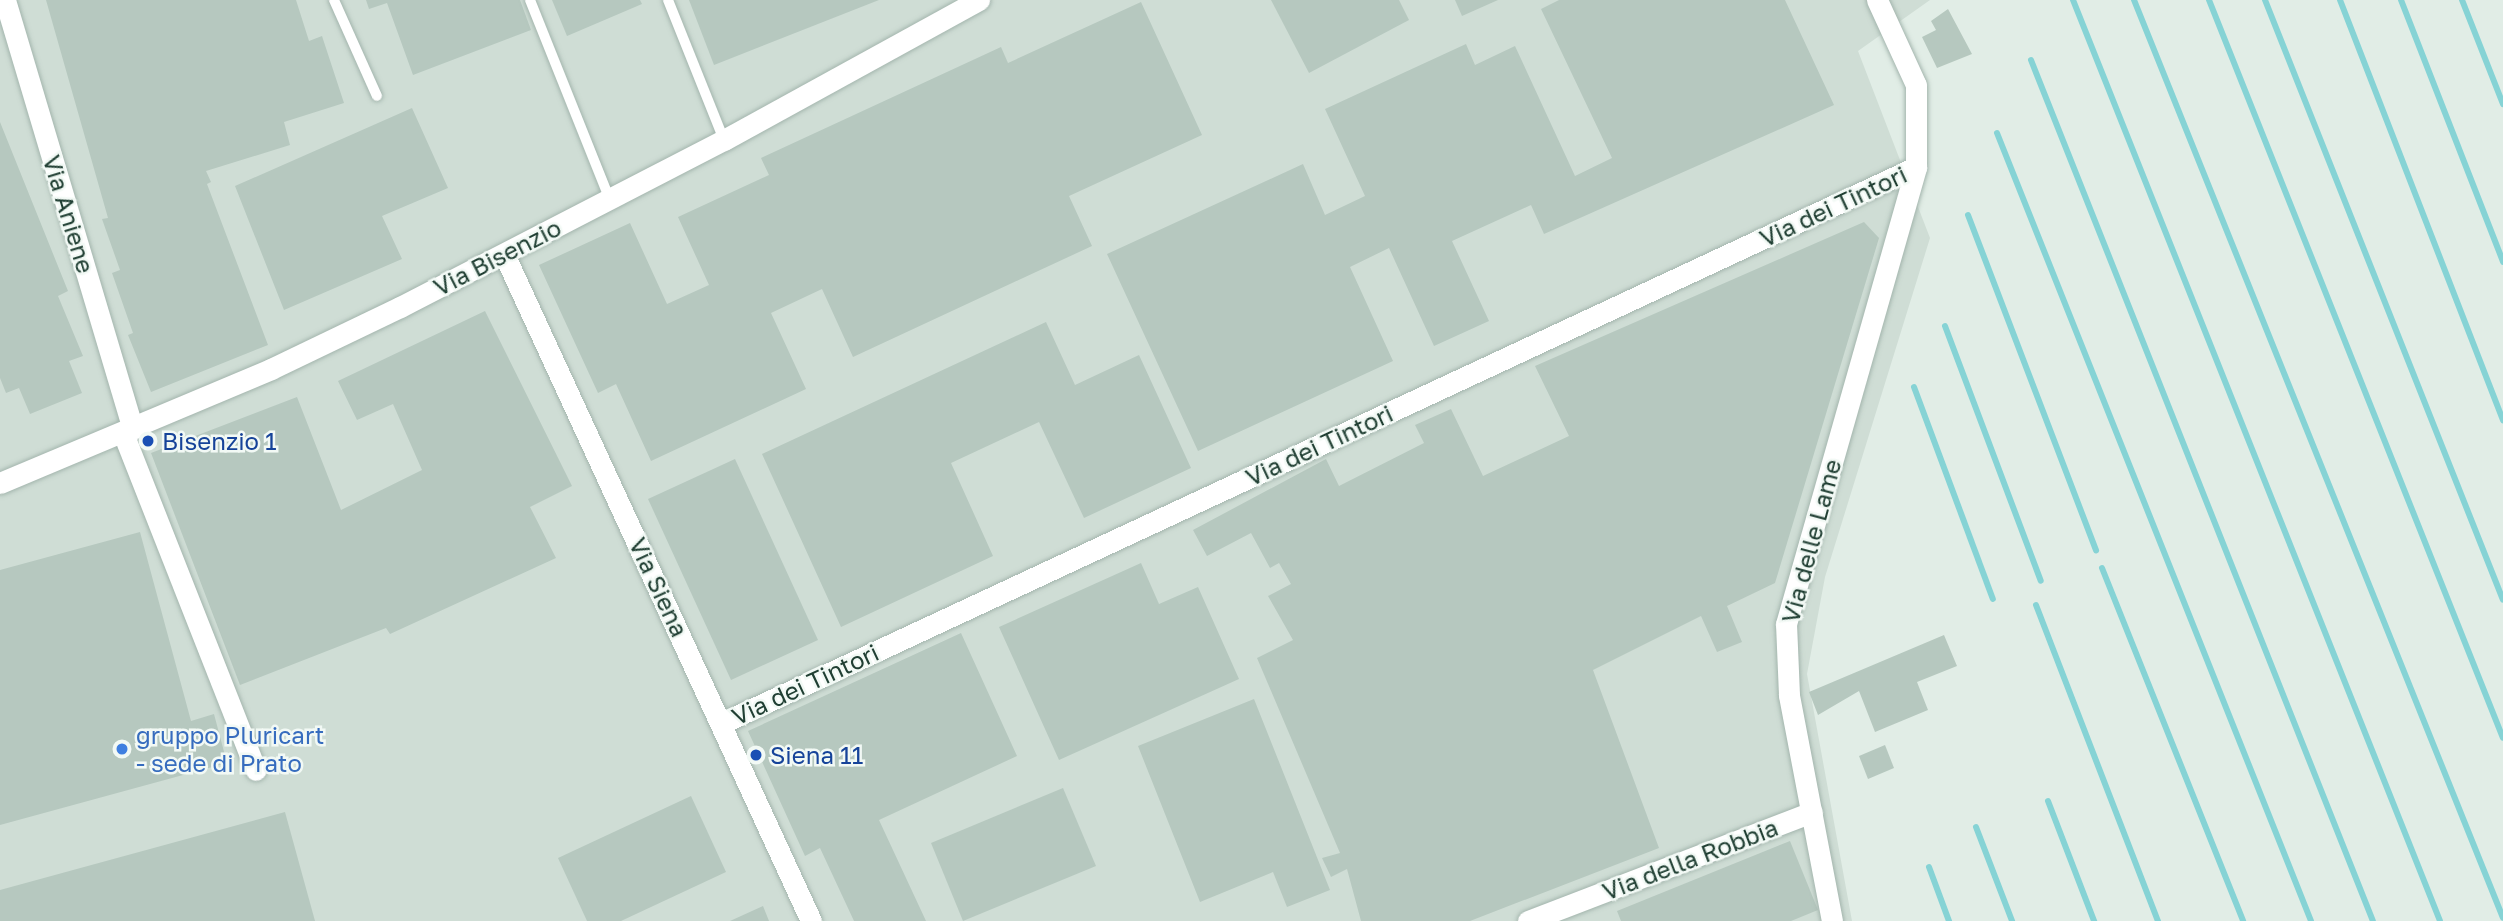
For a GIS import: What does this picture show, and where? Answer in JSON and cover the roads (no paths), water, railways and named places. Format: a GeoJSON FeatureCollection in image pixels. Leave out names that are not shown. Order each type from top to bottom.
{"type":"FeatureCollection","features":[{"type":"Feature","properties":{"kind":"street","name":"Via Aniene"},"geometry":{"type":"LineString","coordinates":[[5,0],[128,431],[256,769]]}},
{"type":"Feature","properties":{"kind":"street","name":"Via Bisenzio"},"geometry":{"type":"LineString","coordinates":[[0,483],[271,369],[505,254],[724,140],[979,0]]}},
{"type":"Feature","properties":{"kind":"street","name":"Via delle Lame"},"geometry":{"type":"LineString","coordinates":[[1832,921],[1787,685],[1788,606],[1889,273],[1916,167],[1916,85],[1877,0]]}},
{"type":"Feature","properties":{"kind":"street","name":"Via dei Tintori"},"geometry":{"type":"LineString","coordinates":[[722,723],[1916,167]]}},
{"type":"Feature","properties":{"kind":"street","name":"Via Siena"},"geometry":{"type":"LineString","coordinates":[[505,254],[811,921]]}},
{"type":"Feature","properties":{"kind":"street","name":"Via della Robbia"},"geometry":{"type":"LineString","coordinates":[[1528,921],[1812,812]]}},
{"type":"Feature","properties":{"kind":"lane"},"geometry":{"type":"LineString","coordinates":[[334,0],[377,96]]}},
{"type":"Feature","properties":{"kind":"lane"},"geometry":{"type":"LineString","coordinates":[[530,0],[610,200]]}},
{"type":"Feature","properties":{"kind":"lane"},"geometry":{"type":"LineString","coordinates":[[668,0],[724,140]]}},
{"type":"Feature","properties":{"kind":"waterway"},"geometry":{"type":"LineString","coordinates":[[2073,0],[2440,921]]}},
{"type":"Feature","properties":{"kind":"waterway"},"geometry":{"type":"LineString","coordinates":[[2134,0],[2503,918]]}},
{"type":"Feature","properties":{"kind":"waterway"},"geometry":{"type":"LineString","coordinates":[[2209,0],[2503,738]]}},
{"type":"Feature","properties":{"kind":"waterway"},"geometry":{"type":"LineString","coordinates":[[2265,0],[2503,600]]}},
{"type":"Feature","properties":{"kind":"waterway"},"geometry":{"type":"LineString","coordinates":[[2340,0],[2503,421]]}},
{"type":"Feature","properties":{"kind":"waterway"},"geometry":{"type":"LineString","coordinates":[[2401,0],[2503,262]]}},
{"type":"Feature","properties":{"kind":"waterway"},"geometry":{"type":"LineString","coordinates":[[2462,0],[2503,104]]}},
{"type":"Feature","properties":{"kind":"waterway"},"geometry":{"type":"LineString","coordinates":[[2031,60],[2373,921]]}},
{"type":"Feature","properties":{"kind":"waterway"},"geometry":{"type":"LineString","coordinates":[[1997,133],[2311,921]]}},
{"type":"Feature","properties":{"kind":"waterway"},"geometry":{"type":"LineString","coordinates":[[1968,215],[2096,550]]}},
{"type":"Feature","properties":{"kind":"waterway"},"geometry":{"type":"LineString","coordinates":[[1945,326],[2041,581]]}},
{"type":"Feature","properties":{"kind":"waterway"},"geometry":{"type":"LineString","coordinates":[[1914,387],[1993,599]]}},
{"type":"Feature","properties":{"kind":"waterway"},"geometry":{"type":"LineString","coordinates":[[2102,568],[2243,921]]}},
{"type":"Feature","properties":{"kind":"waterway"},"geometry":{"type":"LineString","coordinates":[[2036,605],[2158,921]]}},
{"type":"Feature","properties":{"kind":"waterway"},"geometry":{"type":"LineString","coordinates":[[2048,801],[2094,921]]}},
{"type":"Feature","properties":{"kind":"waterway"},"geometry":{"type":"LineString","coordinates":[[1976,827],[2012,921]]}},
{"type":"Feature","properties":{"kind":"waterway"},"geometry":{"type":"LineString","coordinates":[[1929,867],[1949,921]]}},
{"type":"Feature","properties":{"kind":"place","name":"Bisenzio 1"},"geometry":{"type":"Point","coordinates":[148,441]}},
{"type":"Feature","properties":{"kind":"place","name":"gruppo Pluricart - sede di Prato"},"geometry":{"type":"Point","coordinates":[122,749]}},
{"type":"Feature","properties":{"kind":"place","name":"Siena 11"},"geometry":{"type":"Point","coordinates":[756,755]}}]}
